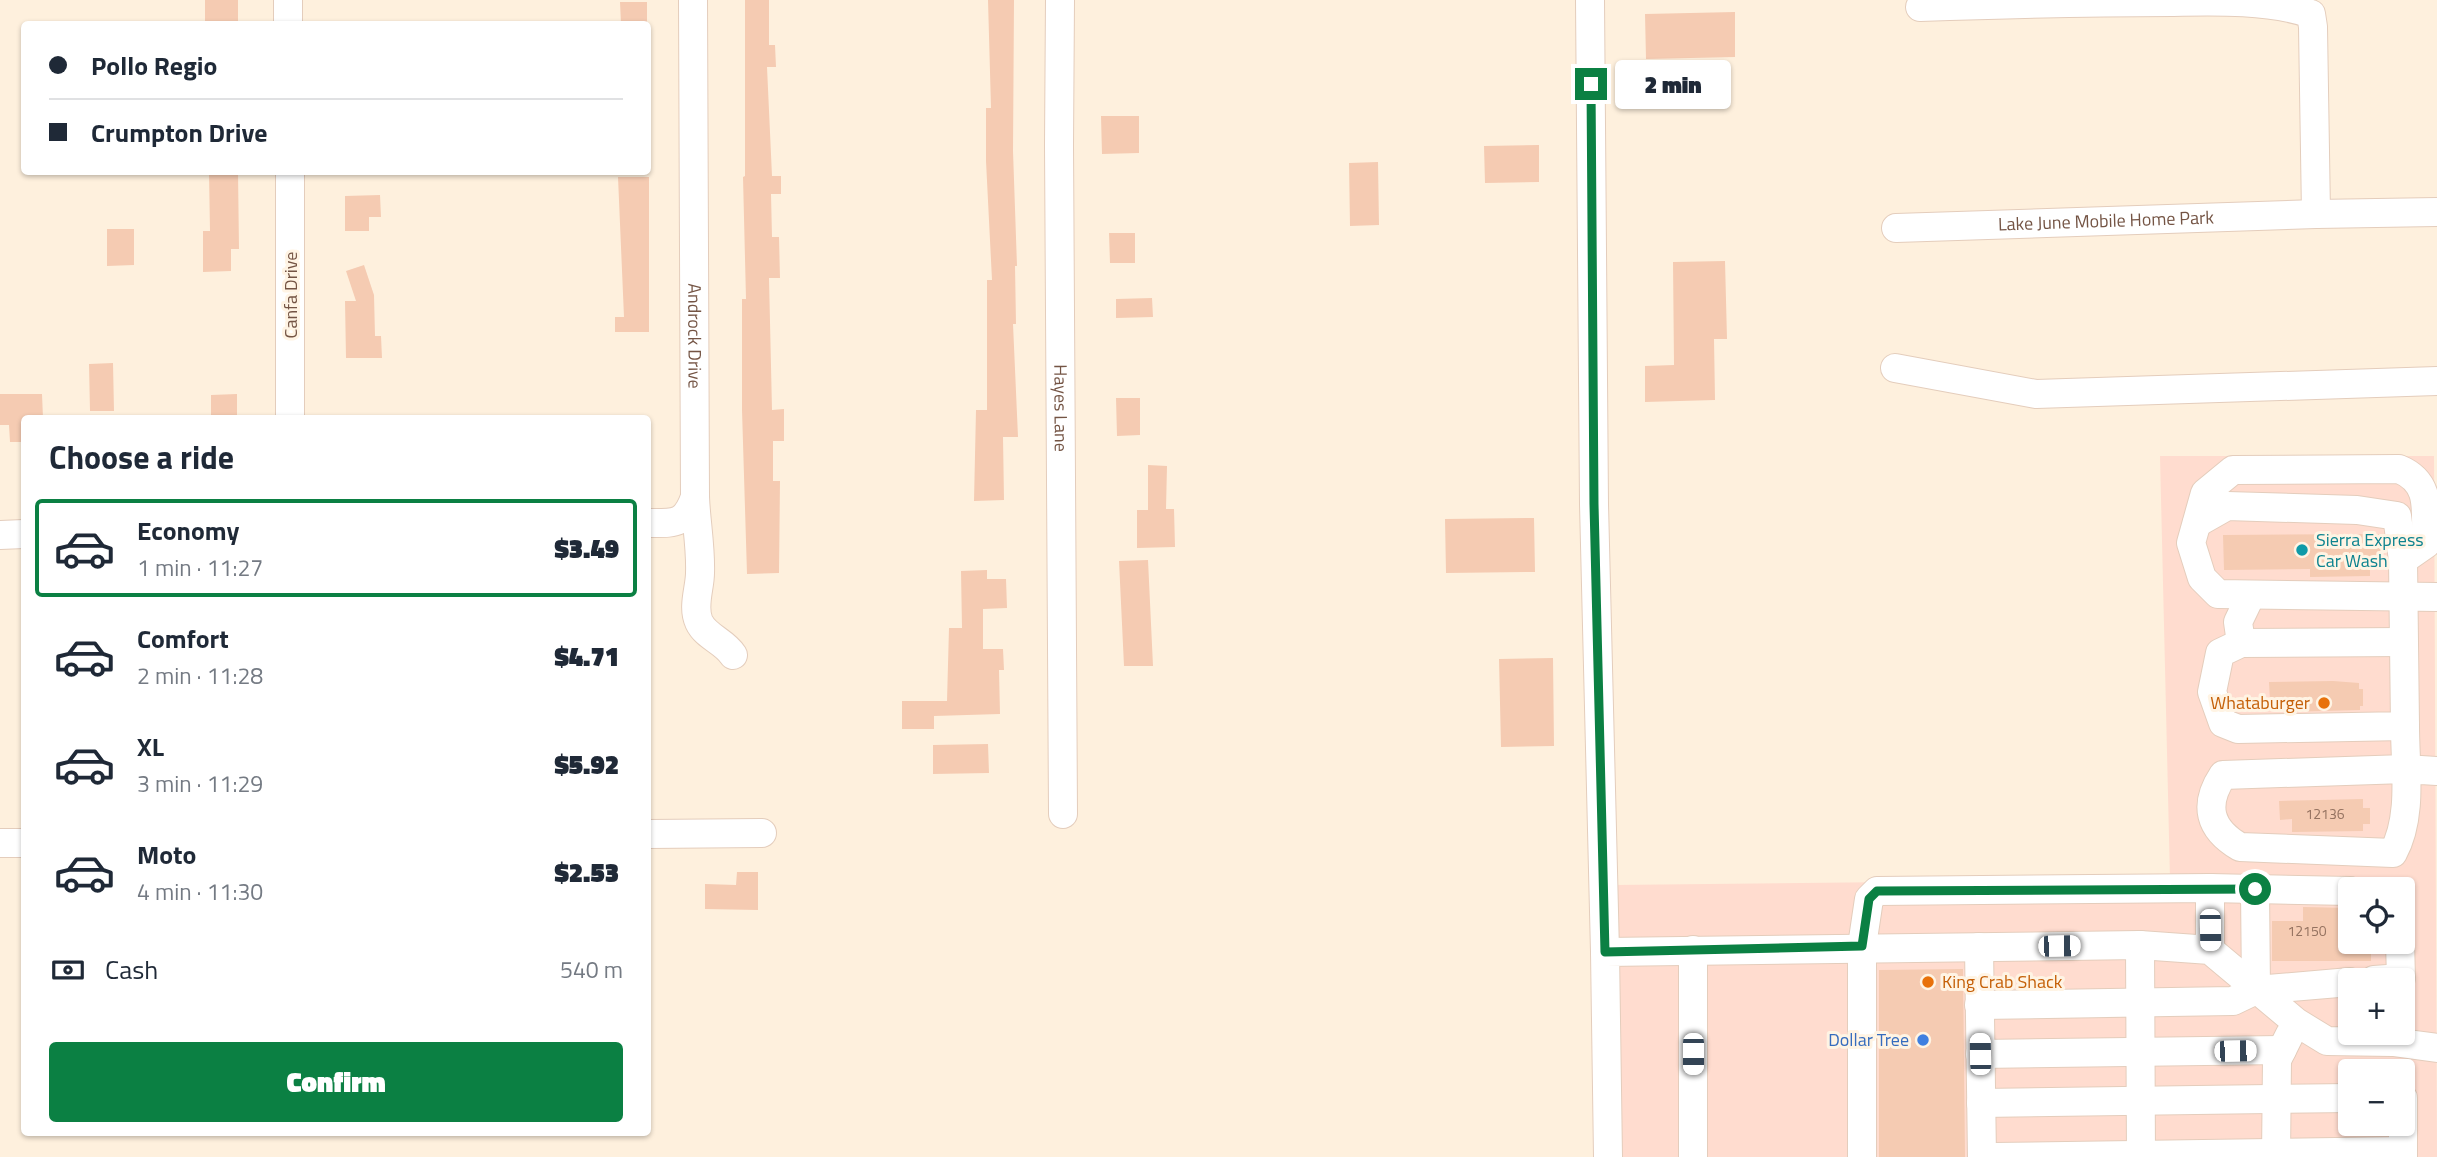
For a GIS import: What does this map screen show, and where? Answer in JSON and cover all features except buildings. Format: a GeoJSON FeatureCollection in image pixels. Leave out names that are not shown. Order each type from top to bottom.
{"type":"FeatureCollection","features":[{"type":"Feature","properties":{"kind":"street"},"geometry":{"type":"LineString","coordinates":[[288,0],[288,21]]}},
{"type":"Feature","properties":{"kind":"street","name":"Androck Drive"},"geometry":{"type":"LineString","coordinates":[[692,0],[695,497],[700,574],[696,595],[698,621],[711,637],[725,644],[733,655]]}},
{"type":"Feature","properties":{"kind":"street","name":"Hayes Lane"},"geometry":{"type":"LineString","coordinates":[[1060,0],[1063,814]]}},
{"type":"Feature","properties":{"kind":"street"},"geometry":{"type":"LineString","coordinates":[[1590,0],[1594,504],[1608,1157]]}},
{"type":"Feature","properties":{"kind":"street"},"geometry":{"type":"LineString","coordinates":[[1920,7],[2226,1],[2279,3],[2311,14],[2316,214]]}},
{"type":"Feature","properties":{"kind":"street","name":"Canfa Drive"},"geometry":{"type":"LineString","coordinates":[[290,175],[290,415]]}},
{"type":"Feature","properties":{"kind":"street","name":"Lake June Mobile Home Park"},"geometry":{"type":"LineString","coordinates":[[1896,228],[2437,212]]}},
{"type":"Feature","properties":{"kind":"street"},"geometry":{"type":"LineString","coordinates":[[1895,368],[2036,394],[2437,381]]}},
{"type":"Feature","properties":{"kind":"street"},"geometry":{"type":"LineString","coordinates":[[2403,560],[2426,544],[2424,490],[2414,475],[2399,469],[2233,470],[2205,493],[2191,543],[2202,577],[2218,594],[2437,597]]}},
{"type":"Feature","properties":{"kind":"street"},"geometry":{"type":"LineString","coordinates":[[651,523],[675,523],[689,514],[695,497]]}},
{"type":"Feature","properties":{"kind":"street"},"geometry":{"type":"LineString","coordinates":[[2197,523],[2227,506],[2357,510],[2397,516],[2403,560],[2405,726],[2405,769],[2405,828],[2393,853],[2239,847],[2222,836],[2213,822],[2212,791],[2223,775],[2405,769],[2437,771]]}},
{"type":"Feature","properties":{"kind":"street"},"geometry":{"type":"LineString","coordinates":[[0,535],[21,534]]}},
{"type":"Feature","properties":{"kind":"street"},"geometry":{"type":"LineString","coordinates":[[2241,643],[2238,622],[2251,595]]}},
{"type":"Feature","properties":{"kind":"street"},"geometry":{"type":"LineString","coordinates":[[2403,642],[2241,643],[2220,653],[2212,692],[2224,723],[2238,729],[2405,726]]}},
{"type":"Feature","properties":{"kind":"street"},"geometry":{"type":"LineString","coordinates":[[651,834],[762,833]]}},
{"type":"Feature","properties":{"kind":"street"},"geometry":{"type":"LineString","coordinates":[[0,843],[21,843]]}},
{"type":"Feature","properties":{"kind":"street"},"geometry":{"type":"LineString","coordinates":[[2210,888],[2210,950]]}},
{"type":"Feature","properties":{"kind":"street"},"geometry":{"type":"LineString","coordinates":[[1862,1157],[1862,946],[1869,899],[1877,891],[2210,888],[2338,891]]}},
{"type":"Feature","properties":{"kind":"street"},"geometry":{"type":"LineString","coordinates":[[2255,889],[2256,990]]}},
{"type":"Feature","properties":{"kind":"street"},"geometry":{"type":"LineString","coordinates":[[1605,952],[1862,946],[2140,945],[2210,950],[2295,1022],[2326,1041],[2393,1042],[2437,1048]]}},
{"type":"Feature","properties":{"kind":"street"},"geometry":{"type":"LineString","coordinates":[[2140,945],[2141,1156]]}},
{"type":"Feature","properties":{"kind":"street"},"geometry":{"type":"LineString","coordinates":[[1979,947],[1982,1157]]}},
{"type":"Feature","properties":{"kind":"street"},"geometry":{"type":"LineString","coordinates":[[1693,950],[1693,1157]]}},
{"type":"Feature","properties":{"kind":"street"},"geometry":{"type":"LineString","coordinates":[[1979,1005],[2232,1001],[2256,990],[2338,983]]}},
{"type":"Feature","properties":{"kind":"street"},"geometry":{"type":"LineString","coordinates":[[2276,1155],[2277,1060],[2295,1022]]}},
{"type":"Feature","properties":{"kind":"street"},"geometry":{"type":"LineString","coordinates":[[1980,1054],[2282,1050]]}},
{"type":"Feature","properties":{"kind":"street"},"geometry":{"type":"LineString","coordinates":[[1981,1103],[2338,1098]]}},
{"type":"Feature","properties":{"kind":"street"},"geometry":{"type":"LineString","coordinates":[[1994,1157],[2403,1154],[2403,1136]]}},
{"type":"Feature","properties":{"kind":"shaded area"},"geometry":{"type":"Polygon","coordinates":[[[2160,456],[2434,456],[2437,1157],[1617,1157],[1614,885],[2170,879],[2160,456]]]}},
{"type":"Feature","properties":{"kind":"place","name":"Sierra Express Car Wash"},"geometry":{"type":"Point","coordinates":[2302,550]}},
{"type":"Feature","properties":{"kind":"place","name":"Whataburger"},"geometry":{"type":"Point","coordinates":[2324,703]}},
{"type":"Feature","properties":{"kind":"place","name":"King Crab Shack"},"geometry":{"type":"Point","coordinates":[1928,982]}},
{"type":"Feature","properties":{"kind":"place","name":"Dollar Tree"},"geometry":{"type":"Point","coordinates":[1923,1040]}},
{"type":"Feature","properties":{"kind":"route"},"geometry":{"type":"LineString","coordinates":[[1591,84],[1594,504],[1605,952],[1862,946],[1869,899],[1877,891],[2255,889]]}}]}
